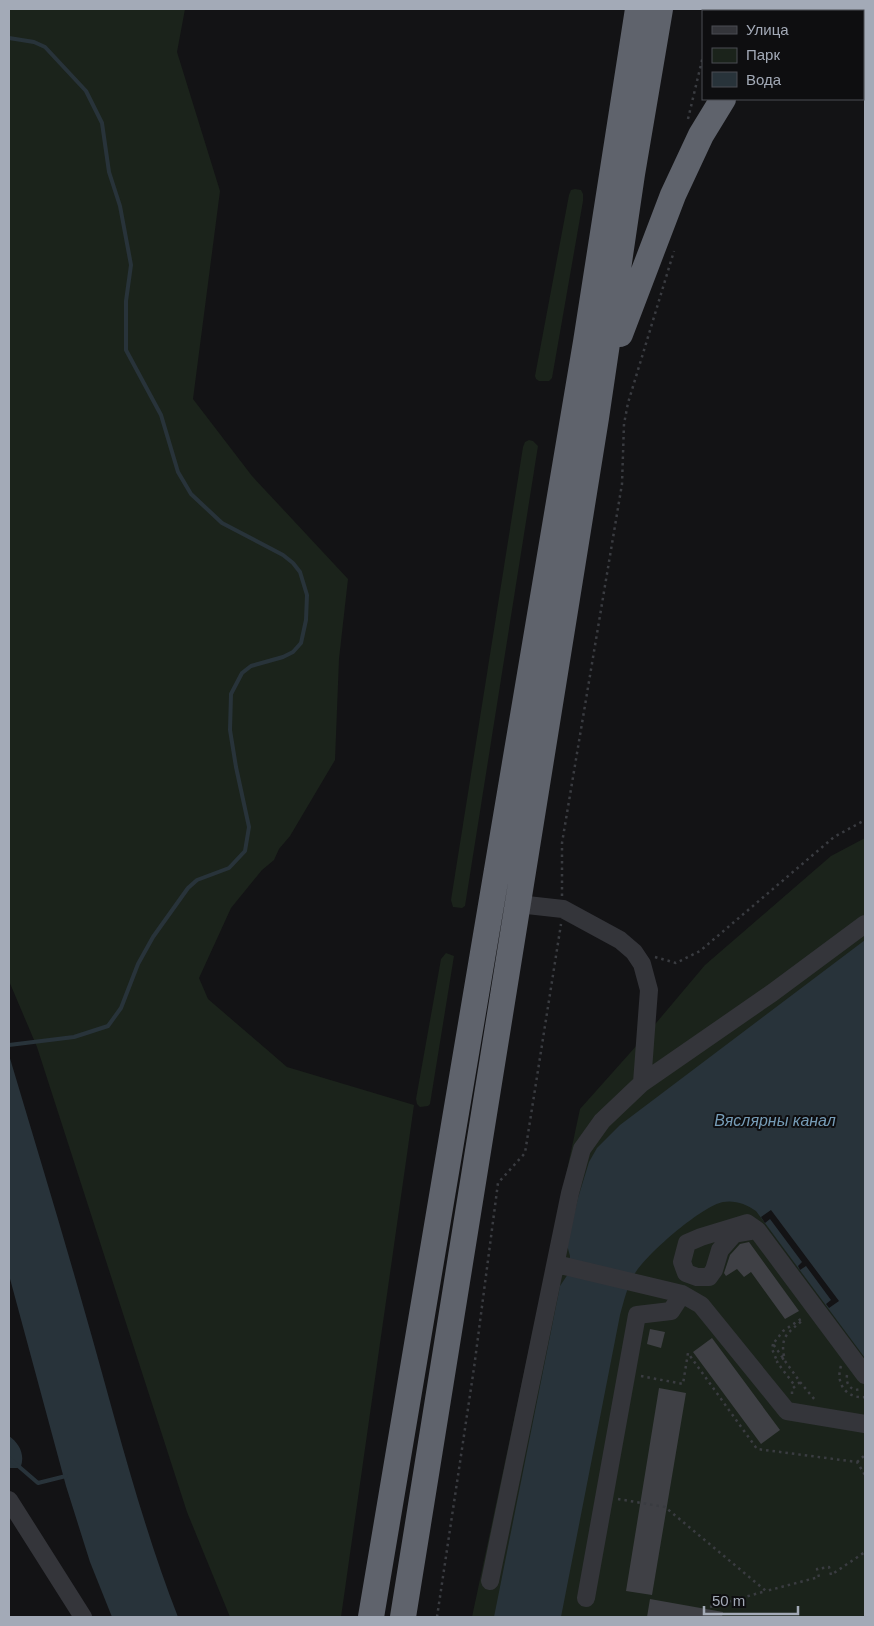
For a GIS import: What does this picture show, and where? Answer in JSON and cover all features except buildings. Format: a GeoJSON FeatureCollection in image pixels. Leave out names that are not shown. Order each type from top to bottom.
{"type":"FeatureCollection","features":[{"type":"Feature","properties":{"kind":"highway"},"geometry":{"type":"LineString","coordinates":[[371,1617],[586,342],[638,9]]}},
{"type":"Feature","properties":{"kind":"highway"},"geometry":{"type":"LineString","coordinates":[[403,1617],[596,418],[632,174],[660,9]]}},
{"type":"Feature","properties":{"kind":"highway"},"geometry":{"type":"LineString","coordinates":[[596,418],[623,323],[673,195],[701,135],[722,100]]}},
{"type":"Feature","properties":{"kind":"lane"},"geometry":{"type":"LineString","coordinates":[[518,904],[563,909],[620,940],[634,952],[642,964],[649,990],[642,1083]]}},
{"type":"Feature","properties":{"kind":"lane"},"geometry":{"type":"LineString","coordinates":[[490,1581],[558,1264],[570,1193],[582,1149],[602,1122],[642,1083],[772,993],[865,924]]}},
{"type":"Feature","properties":{"kind":"lane"},"geometry":{"type":"LineString","coordinates":[[758,1230],[865,1375]]}},
{"type":"Feature","properties":{"kind":"lane"},"geometry":{"type":"LineString","coordinates":[[558,1264],[682,1294],[701,1305],[787,1411],[865,1424]]}},
{"type":"Feature","properties":{"kind":"lane"},"geometry":{"type":"LineString","coordinates":[[586,1598],[637,1315],[671,1311],[682,1294]]}},
{"type":"Feature","properties":{"kind":"lane"},"geometry":{"type":"LineString","coordinates":[[9,1500],[83,1617]]}},
{"type":"Feature","properties":{"kind":"path"},"geometry":{"type":"LineString","coordinates":[[686,126],[702,60]]}},
{"type":"Feature","properties":{"kind":"path"},"geometry":{"type":"LineString","coordinates":[[437,1617],[498,1183],[525,1153],[563,909],[562,844],[622,484],[624,424],[628,403],[675,247]]}},
{"type":"Feature","properties":{"kind":"path"},"geometry":{"type":"LineString","coordinates":[[634,952],[676,963],[700,952],[834,837],[865,820]]}},
{"type":"Feature","properties":{"kind":"path"},"geometry":{"type":"LineString","coordinates":[[784,1358],[782,1346],[784,1336],[810,1314],[783,1330],[773,1344],[772,1349],[777,1362],[795,1386]]}},
{"type":"Feature","properties":{"kind":"path"},"geometry":{"type":"LineString","coordinates":[[773,1344],[815,1401]]}},
{"type":"Feature","properties":{"kind":"path"},"geometry":{"type":"LineString","coordinates":[[627,1374],[683,1384],[688,1353],[757,1449],[856,1462],[865,1455]]}},
{"type":"Feature","properties":{"kind":"path"},"geometry":{"type":"LineString","coordinates":[[777,1362],[784,1358]]}},
{"type":"Feature","properties":{"kind":"path"},"geometry":{"type":"LineString","coordinates":[[845,1361],[839,1372],[840,1384],[848,1393],[859,1398],[865,1397]]}},
{"type":"Feature","properties":{"kind":"path"},"geometry":{"type":"LineString","coordinates":[[791,1399],[792,1389],[800,1382]]}},
{"type":"Feature","properties":{"kind":"path"},"geometry":{"type":"LineString","coordinates":[[856,1462],[865,1475]]}},
{"type":"Feature","properties":{"kind":"path"},"geometry":{"type":"LineString","coordinates":[[604,1497],[665,1508],[766,1591]]}},
{"type":"Feature","properties":{"kind":"path"},"geometry":{"type":"LineString","coordinates":[[710,1607],[819,1577],[817,1569],[828,1567],[831,1575],[865,1552]]}},
{"type":"Feature","properties":{"kind":"green space"},"geometry":{"type":"Polygon","coordinates":[[[9,9],[185,9],[177,52],[220,191],[193,399],[252,476],[348,579],[339,659],[335,760],[274,860],[262,870],[231,908],[199,978],[208,999],[287,1067],[414,1105],[341,1617],[230,1617],[187,1512],[37,1047],[9,981],[9,9]]]}},
{"type":"Feature","properties":{"kind":"green space"},"geometry":{"type":"Polygon","coordinates":[[[571,190],[581,190],[583,201],[552,378],[549,381],[539,381],[535,376],[569,195],[571,190]]]}},
{"type":"Feature","properties":{"kind":"green space"},"geometry":{"type":"Polygon","coordinates":[[[529,440],[538,446],[465,906],[462,908],[453,907],[451,900],[523,447],[525,442],[529,440]]]}},
{"type":"Feature","properties":{"kind":"green space"},"geometry":{"type":"Polygon","coordinates":[[[865,838],[865,1617],[472,1617],[580,1109],[705,965],[831,856],[865,838]]]}},
{"type":"Feature","properties":{"kind":"green space"},"geometry":{"type":"Polygon","coordinates":[[[446,953],[454,956],[430,1104],[420,1107],[416,1099],[441,959],[446,953]]]}},
{"type":"Feature","properties":{"kind":"water","name":"Вяслярны канал"},"geometry":{"type":"Polygon","coordinates":[[[865,940],[865,1358],[756,1211],[740,1203],[723,1202],[702,1212],[661,1244],[640,1266],[628,1289],[620,1315],[561,1617],[494,1617],[560,1286],[568,1274],[570,1256],[567,1245],[589,1162],[597,1148],[620,1125],[865,940]]]}},
{"type":"Feature","properties":{"kind":"water"},"geometry":{"type":"Polygon","coordinates":[[[9,1055],[66,1245],[139,1503],[178,1617],[112,1617],[90,1562],[66,1486],[9,1275],[9,1055]]]}},
{"type":"Feature","properties":{"kind":"water"},"geometry":{"type":"Polygon","coordinates":[[[9,1436],[16,1442],[22,1453],[21,1466],[17,1468],[9,1468],[9,1436]]]}},
{"type":"Feature","properties":{"kind":"pier"},"geometry":{"type":"Polygon","coordinates":[[[771,1210],[839,1301],[829,1308],[826,1304],[831,1300],[806,1266],[800,1270],[798,1266],[802,1262],[770,1219],[765,1223],[761,1217],[771,1210]]]}},
{"type":"Feature","properties":{"kind":"waterway"},"geometry":{"type":"LineString","coordinates":[[9,38],[34,42],[45,47],[86,91],[102,123],[109,172],[120,206],[131,265],[126,301],[126,350],[161,415],[178,472],[191,494],[222,523],[283,555],[293,563],[300,572],[307,595],[306,620],[301,643],[293,652],[283,657],[251,666],[242,673],[231,694],[230,730],[249,827],[245,851],[229,868],[197,880],[188,888],[153,937],[138,964],[121,1008],[108,1026],[74,1037],[9,1045]]}},
{"type":"Feature","properties":{"kind":"waterway"},"geometry":{"type":"LineString","coordinates":[[9,1458],[38,1483],[66,1476]]}}]}
